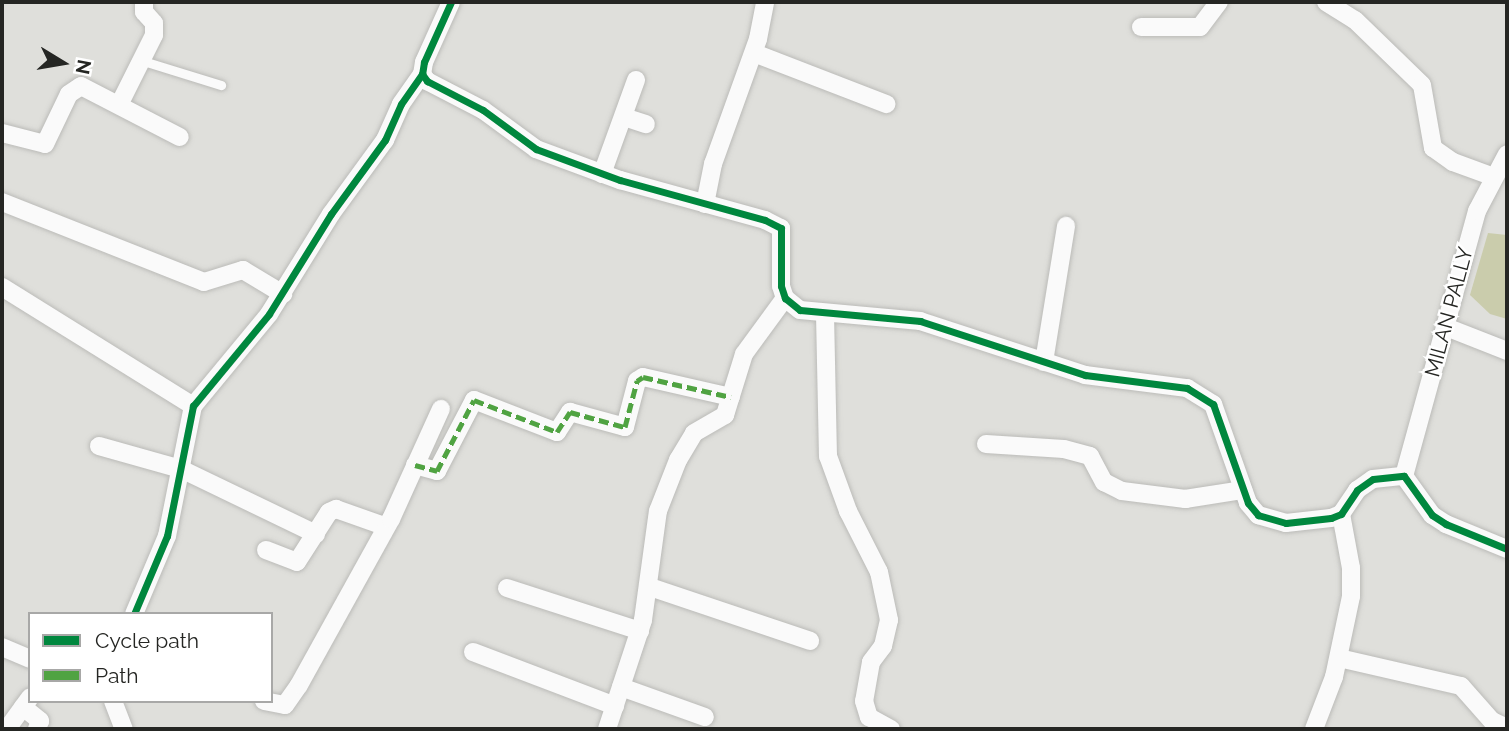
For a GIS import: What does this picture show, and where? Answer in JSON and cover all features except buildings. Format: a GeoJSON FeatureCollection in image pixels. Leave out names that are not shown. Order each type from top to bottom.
{"type":"FeatureCollection","features":[{"type":"Feature","properties":{"kind":"street"},"geometry":{"type":"LineString","coordinates":[[120,103],[155,27],[144,12],[144,2]]}},
{"type":"Feature","properties":{"kind":"street"},"geometry":{"type":"LineString","coordinates":[[135,612],[167,536],[193,406],[212,379],[243,351],[283,294],[331,214],[385,140],[401,104],[422,74],[455,2]]}},
{"type":"Feature","properties":{"kind":"street"},"geometry":{"type":"LineString","coordinates":[[705,204],[713,164],[754,53],[765,2]]}},
{"type":"Feature","properties":{"kind":"street"},"geometry":{"type":"LineString","coordinates":[[1141,27],[1200,27],[1219,2]]}},
{"type":"Feature","properties":{"kind":"street"},"geometry":{"type":"LineString","coordinates":[[1326,2],[1355,20],[1422,85],[1433,148],[1452,162],[1494,177]]}},
{"type":"Feature","properties":{"kind":"street"},"geometry":{"type":"LineString","coordinates":[[754,53],[886,104]]}},
{"type":"Feature","properties":{"kind":"street"},"geometry":{"type":"LineString","coordinates":[[422,74],[536,149],[602,174],[781,228],[780,286],[785,298],[800,310],[920,321],[1085,375],[1163,382],[1202,394],[1213,404],[1248,503],[1267,520],[1302,523],[1341,514]]}},
{"type":"Feature","properties":{"kind":"street"},"geometry":{"type":"LineString","coordinates":[[602,174],[636,80]]}},
{"type":"Feature","properties":{"kind":"street"},"geometry":{"type":"LineString","coordinates":[[2,133],[45,144],[69,94],[81,86],[120,103],[180,137]]}},
{"type":"Feature","properties":{"kind":"street"},"geometry":{"type":"LineString","coordinates":[[624,117],[646,124]]}},
{"type":"Feature","properties":{"kind":"street","name":"MILAN PALLY"},"geometry":{"type":"LineString","coordinates":[[1404,476],[1477,211],[1507,154]]}},
{"type":"Feature","properties":{"kind":"street"},"geometry":{"type":"LineString","coordinates":[[2,202],[204,282],[243,270],[283,294]]}},
{"type":"Feature","properties":{"kind":"street"},"geometry":{"type":"LineString","coordinates":[[1044,362],[1066,226]]}},
{"type":"Feature","properties":{"kind":"street"},"geometry":{"type":"LineString","coordinates":[[2,287],[193,406]]}},
{"type":"Feature","properties":{"kind":"street"},"geometry":{"type":"LineString","coordinates":[[607,729],[640,631],[650,587],[658,511],[678,460],[694,433],[725,415],[744,354],[785,298]]}},
{"type":"Feature","properties":{"kind":"street"},"geometry":{"type":"LineString","coordinates":[[825,314],[828,456],[848,511],[879,572],[889,620],[883,646],[871,662],[864,701],[869,717],[891,729]]}},
{"type":"Feature","properties":{"kind":"street"},"geometry":{"type":"LineString","coordinates":[[1446,327],[1507,351]]}},
{"type":"Feature","properties":{"kind":"street"},"geometry":{"type":"LineString","coordinates":[[415,465],[438,471],[474,400],[557,432],[570,412],[625,427],[637,381],[643,377],[731,397]]}},
{"type":"Feature","properties":{"kind":"street"},"geometry":{"type":"LineString","coordinates":[[270,703],[279,706],[288,702],[384,526],[441,409]]}},
{"type":"Feature","properties":{"kind":"street"},"geometry":{"type":"LineString","coordinates":[[986,444],[1064,449],[1090,456],[1104,482],[1122,491],[1185,499],[1243,490]]}},
{"type":"Feature","properties":{"kind":"street"},"geometry":{"type":"LineString","coordinates":[[99,446],[181,469],[316,534]]}},
{"type":"Feature","properties":{"kind":"street"},"geometry":{"type":"LineString","coordinates":[[1314,729],[1339,658],[1351,596],[1351,568],[1341,514],[1357,489],[1373,479],[1404,476],[1432,514],[1446,524],[1507,549]]}},
{"type":"Feature","properties":{"kind":"street"},"geometry":{"type":"LineString","coordinates":[[266,551],[298,562],[329,512],[336,509],[384,526]]}},
{"type":"Feature","properties":{"kind":"street"},"geometry":{"type":"LineString","coordinates":[[650,587],[810,641]]}},
{"type":"Feature","properties":{"kind":"street"},"geometry":{"type":"LineString","coordinates":[[507,588],[640,631]]}},
{"type":"Feature","properties":{"kind":"street"},"geometry":{"type":"LineString","coordinates":[[2,647],[28,658]]}},
{"type":"Feature","properties":{"kind":"street"},"geometry":{"type":"LineString","coordinates":[[473,652],[615,706]]}},
{"type":"Feature","properties":{"kind":"street"},"geometry":{"type":"LineString","coordinates":[[1339,658],[1461,686],[1492,721],[1507,728]]}},
{"type":"Feature","properties":{"kind":"street"},"geometry":{"type":"LineString","coordinates":[[621,687],[705,718]]}},
{"type":"Feature","properties":{"kind":"street"},"geometry":{"type":"LineString","coordinates":[[7,729],[26,702],[40,721],[37,729]]}},
{"type":"Feature","properties":{"kind":"street"},"geometry":{"type":"LineString","coordinates":[[114,703],[124,729]]}},
{"type":"Feature","properties":{"kind":"lane"},"geometry":{"type":"LineString","coordinates":[[140,60],[221,85]]}},
{"type":"Feature","properties":{"kind":"green space"},"geometry":{"type":"Polygon","coordinates":[[[1488,233],[1507,235],[1507,319],[1490,314],[1470,295],[1488,233]]]}},
{"type":"Feature","properties":{"kind":"marked path"},"geometry":{"type":"LineString","coordinates":[[415,465],[437,471],[474,400],[557,432],[570,412],[625,427],[637,381],[643,377],[731,397]]}},
{"type":"Feature","properties":{"kind":"cycle path"},"geometry":{"type":"LineString","coordinates":[[451,2],[424,62],[422,74],[427,81],[483,110],[536,149],[620,180],[765,220],[781,228],[781,286],[785,298],[800,310],[920,321],[1085,375],[1187,388],[1213,404],[1248,503],[1258,515],[1286,523],[1331,518],[1341,514],[1357,490],[1373,479],[1404,476],[1432,515],[1446,524],[1507,549]]}},
{"type":"Feature","properties":{"kind":"cycle path"},"geometry":{"type":"LineString","coordinates":[[135,612],[167,536],[193,406],[269,314],[331,214],[385,140],[401,104],[422,74]]}}]}
